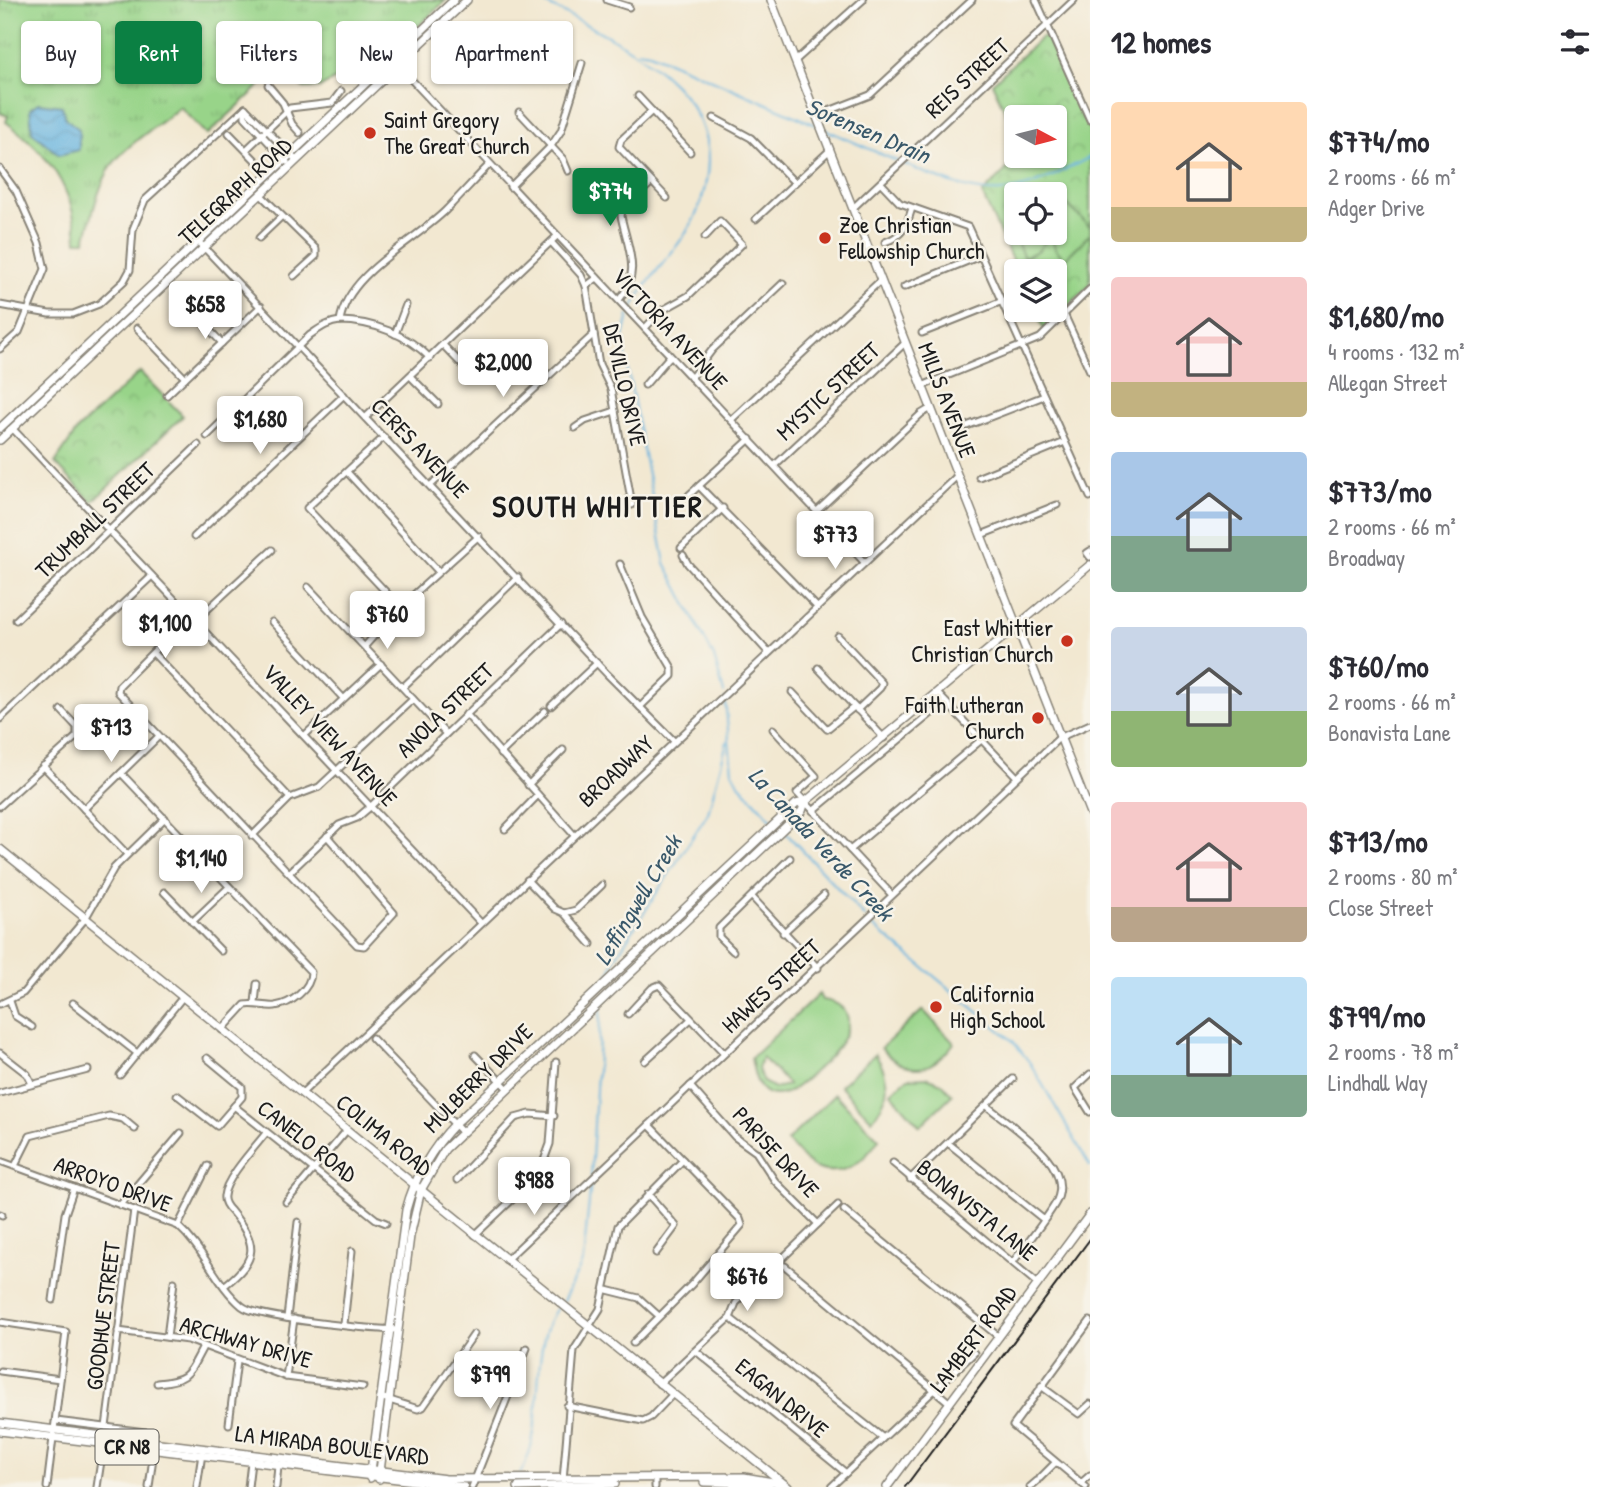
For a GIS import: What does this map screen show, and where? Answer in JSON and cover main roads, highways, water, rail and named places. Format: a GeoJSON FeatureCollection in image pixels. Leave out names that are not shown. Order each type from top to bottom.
{"type":"FeatureCollection","features":[{"type":"Feature","properties":{"kind":"main road","name":"TELEGRAPH ROAD"},"geometry":{"type":"LineString","coordinates":[[417,39],[454,0]]}},
{"type":"Feature","properties":{"kind":"main road","name":"TELEGRAPH ROAD"},"geometry":{"type":"LineString","coordinates":[[417,43],[467,0]]}},
{"type":"Feature","properties":{"kind":"main road","name":"MILLS AVENUE"},"geometry":{"type":"LineString","coordinates":[[771,0],[1090,813]]}},
{"type":"Feature","properties":{"kind":"main road","name":"TELEGRAPH ROAD"},"geometry":{"type":"LineString","coordinates":[[1,423],[200,244],[372,84]]}},
{"type":"Feature","properties":{"kind":"main road","name":"TELEGRAPH ROAD"},"geometry":{"type":"LineString","coordinates":[[0,440],[200,244],[260,194],[291,160]]}},
{"type":"Feature","properties":{"kind":"main road","name":"VALLEY VIEW AVENUE"},"geometry":{"type":"LineString","coordinates":[[1,423],[12,428]]}},
{"type":"Feature","properties":{"kind":"main road","name":"MULBERRY DRIVE"},"geometry":{"type":"LineString","coordinates":[[393,1330],[421,1190],[445,1149],[461,1131],[507,1088],[683,908],[775,822],[796,804],[805,802],[938,694],[1090,565]]}},
{"type":"Feature","properties":{"kind":"main road","name":"MULBERRY DRIVE"},"geometry":{"type":"LineString","coordinates":[[616,978],[662,941],[782,830],[802,811],[805,802]]}},
{"type":"Feature","properties":{"kind":"main road","name":"COLIMA ROAD"},"geometry":{"type":"LineString","coordinates":[[0,849],[786,1486]]}},
{"type":"Feature","properties":{"kind":"main road"},"geometry":{"type":"LineString","coordinates":[[662,941],[663,933],[683,908]]}},
{"type":"Feature","properties":{"kind":"main road","name":"MULBERRY DRIVE"},"geometry":{"type":"LineString","coordinates":[[370,1478],[384,1398],[406,1210],[414,1184],[432,1151],[456,1124],[587,1006]]}},
{"type":"Feature","properties":{"kind":"main road","name":"LAMBERT ROAD"},"geometry":{"type":"LineString","coordinates":[[887,1487],[1090,1214]]}},
{"type":"Feature","properties":{"kind":"main road","name":"MULBERRY DRIVE"},"geometry":{"type":"LineString","coordinates":[[379,1479],[384,1398]]}},
{"type":"Feature","properties":{"kind":"main road","name":"LA MIRADA BOULEVARD"},"geometry":{"type":"LineString","coordinates":[[0,1423],[154,1450],[202,1452],[278,1466],[464,1487]]}},
{"type":"Feature","properties":{"kind":"main road","name":"LA MIRADA BOULEVARD"},"geometry":{"type":"LineString","coordinates":[[0,1431],[54,1434],[371,1469],[379,1479],[474,1484],[755,1481],[786,1486]]}},
{"type":"Feature","properties":{"kind":"main road"},"geometry":{"type":"LineString","coordinates":[[743,1452],[754,1466],[755,1481]]}},
{"type":"Feature","properties":{"kind":"main road","name":"LA MIRADA BOULEVARD"},"geometry":{"type":"LineString","coordinates":[[538,1484],[563,1480],[655,1483]]}},
{"type":"Feature","properties":{"kind":"main road","name":"LA MIRADA BOULEVARD"},"geometry":{"type":"LineString","coordinates":[[755,1481],[769,1487]]}},
{"type":"Feature","properties":{"kind":"water"},"geometry":{"type":"Polygon","coordinates":[[[38,103],[62,106],[66,119],[79,129],[79,150],[59,155],[32,132],[30,109],[38,103]]]}},
{"type":"Feature","properties":{"kind":"waterway","name":"La Canada Verde Creek"},"geometry":{"type":"LineString","coordinates":[[538,0],[605,35],[638,55],[667,78],[690,104],[705,135],[708,170],[697,212],[683,237],[647,284],[632,309]]}},
{"type":"Feature","properties":{"kind":"waterway","name":"Sorensen Drain"},"geometry":{"type":"LineString","coordinates":[[638,51],[650,53],[816,125]]}},
{"type":"Feature","properties":{"kind":"waterway","name":"Sorensen Drain"},"geometry":{"type":"LineString","coordinates":[[824,129],[899,162]]}},
{"type":"Feature","properties":{"kind":"waterway","name":"Sorensen Drain"},"geometry":{"type":"LineString","coordinates":[[904,164],[958,185],[999,191],[1018,189],[1039,182],[1090,157]]}},
{"type":"Feature","properties":{"kind":"waterway","name":"La Canada Verde Creek"},"geometry":{"type":"LineString","coordinates":[[629,315],[624,336],[626,361],[665,563],[714,657],[724,693]]}},
{"type":"Feature","properties":{"kind":"waterway","name":"La Canada Verde Creek"},"geometry":{"type":"LineString","coordinates":[[725,699],[732,771],[739,784],[773,821]]}},
{"type":"Feature","properties":{"kind":"waterway","name":"Leffingwell Creek"},"geometry":{"type":"LineString","coordinates":[[609,975],[615,958],[708,813],[727,742]]}},
{"type":"Feature","properties":{"kind":"waterway","name":"La Canada Verde Creek"},"geometry":{"type":"LineString","coordinates":[[785,832],[865,917]]}},
{"type":"Feature","properties":{"kind":"waterway","name":"La Canada Verde Creek"},"geometry":{"type":"LineString","coordinates":[[868,922],[1013,1041],[1030,1063],[1090,1166]]}},
{"type":"Feature","properties":{"kind":"waterway","name":"Leffingwell Creek"},"geometry":{"type":"LineString","coordinates":[[591,1177],[601,1004]]}},
{"type":"Feature","properties":{"kind":"waterway","name":"Leffingwell Creek"},"geometry":{"type":"LineString","coordinates":[[563,1301],[583,1261],[591,1182]]}},
{"type":"Feature","properties":{"kind":"waterway","name":"Leffingwell Creek"},"geometry":{"type":"LineString","coordinates":[[520,1474],[529,1454],[534,1432],[543,1343],[549,1323],[559,1305]]}},
{"type":"Feature","properties":{"kind":"railway"},"geometry":{"type":"LineString","coordinates":[[905,1487],[1090,1239]]}},
{"type":"Feature","properties":{"kind":"place","name":"Saint Gregory The Great Church"},"geometry":{"type":"Point","coordinates":[370,133]}},
{"type":"Feature","properties":{"kind":"place","name":"Zoe Christian Fellowship Church"},"geometry":{"type":"Point","coordinates":[825,238]}},
{"type":"Feature","properties":{"kind":"place","name":"East Whittier Christian Church"},"geometry":{"type":"Point","coordinates":[1067,641]}},
{"type":"Feature","properties":{"kind":"place","name":"Faith Lutheran Church"},"geometry":{"type":"Point","coordinates":[1038,718]}},
{"type":"Feature","properties":{"kind":"place","name":"California High School"},"geometry":{"type":"Point","coordinates":[936,1007]}},
{"type":"Feature","properties":{"kind":"district","name":"SOUTH WHITTIER"},"geometry":{"type":"Point","coordinates":[598,507]}}]}
